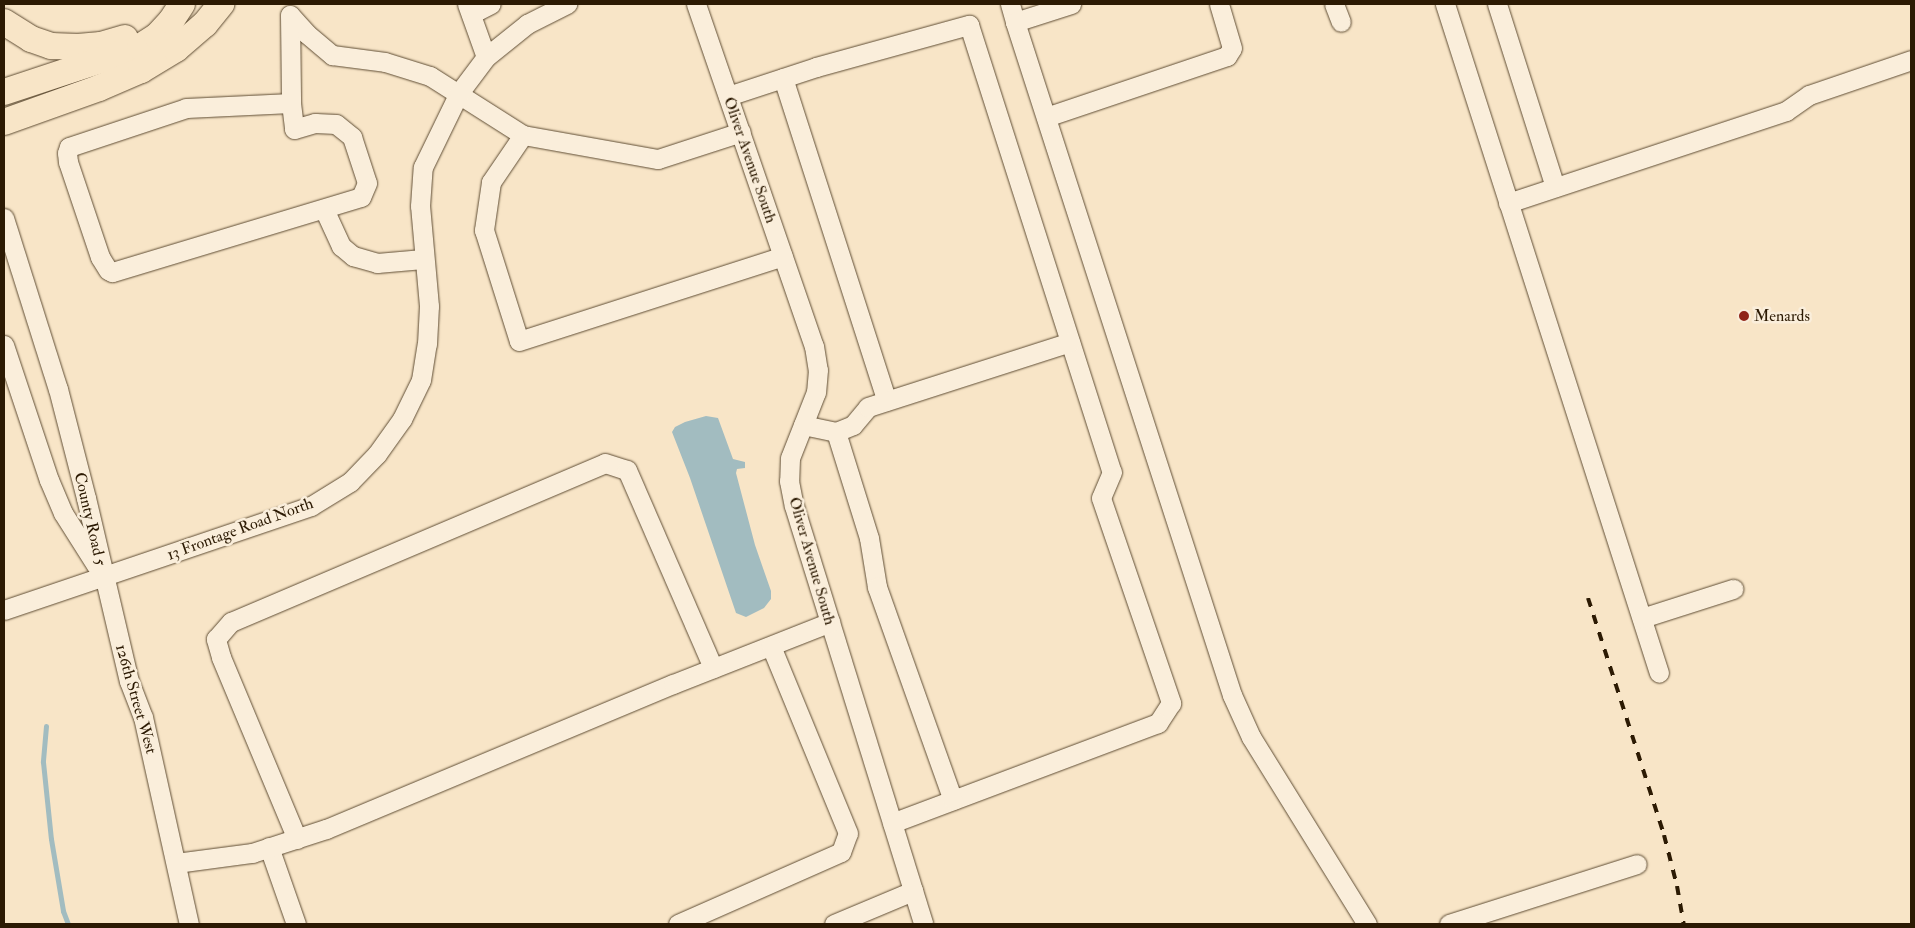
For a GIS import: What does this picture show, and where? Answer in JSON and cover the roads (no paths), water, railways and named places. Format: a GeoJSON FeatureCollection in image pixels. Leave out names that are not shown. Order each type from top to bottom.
{"type":"FeatureCollection","features":[{"type":"Feature","properties":{"kind":"highway"},"geometry":{"type":"LineString","coordinates":[[4,22],[31,39],[50,46],[78,47],[116,41],[144,29],[175,4]]}},
{"type":"Feature","properties":{"kind":"highway"},"geometry":{"type":"LineString","coordinates":[[4,92],[140,47],[157,36],[171,21],[182,4]]}},
{"type":"Feature","properties":{"kind":"highway"},"geometry":{"type":"LineString","coordinates":[[4,122],[99,88],[141,70],[176,49],[205,24],[221,4]]}},
{"type":"Feature","properties":{"kind":"street"},"geometry":{"type":"LineString","coordinates":[[486,57],[469,9],[491,4]]}},
{"type":"Feature","properties":{"kind":"street","name":"13 Frontage Road North"},"geometry":{"type":"LineString","coordinates":[[104,577],[311,506],[350,482],[377,454],[402,419],[421,380],[429,306],[423,259],[420,206],[424,167],[459,93],[486,57],[527,24],[567,4]]}},
{"type":"Feature","properties":{"kind":"street","name":"Oliver Avenue South"},"geometry":{"type":"LineString","coordinates":[[696,4],[814,346],[818,370],[816,392],[790,458],[790,481],[794,506],[923,924]]}},
{"type":"Feature","properties":{"kind":"street"},"geometry":{"type":"LineString","coordinates":[[1071,4],[1013,13],[1232,695],[1251,737],[1368,924]]}},
{"type":"Feature","properties":{"kind":"street"},"geometry":{"type":"LineString","coordinates":[[1046,117],[1227,56],[1232,48],[1219,4]]}},
{"type":"Feature","properties":{"kind":"street"},"geometry":{"type":"LineString","coordinates":[[1334,4],[1341,22]]}},
{"type":"Feature","properties":{"kind":"street"},"geometry":{"type":"LineString","coordinates":[[1444,4],[1659,673]]}},
{"type":"Feature","properties":{"kind":"street"},"geometry":{"type":"LineString","coordinates":[[1497,4],[1554,187]]}},
{"type":"Feature","properties":{"kind":"street"},"geometry":{"type":"LineString","coordinates":[[291,103],[186,108],[69,147],[67,153],[68,162],[100,257],[108,270],[112,272],[362,197],[368,183],[352,138],[336,124],[315,123],[294,129],[291,103],[290,15],[307,34],[332,55],[385,62],[430,76],[523,135],[658,159],[741,132]]}},
{"type":"Feature","properties":{"kind":"street"},"geometry":{"type":"LineString","coordinates":[[728,96],[783,78],[969,25],[1112,472],[1101,498],[1171,703],[1158,723],[892,823]]}},
{"type":"Feature","properties":{"kind":"street"},"geometry":{"type":"LineString","coordinates":[[1508,203],[1786,111],[1809,95],[1911,60]]}},
{"type":"Feature","properties":{"kind":"street"},"geometry":{"type":"LineString","coordinates":[[783,78],[887,401]]}},
{"type":"Feature","properties":{"kind":"street"},"geometry":{"type":"LineString","coordinates":[[523,135],[491,182],[484,230],[519,341],[783,256]]}},
{"type":"Feature","properties":{"kind":"street"},"geometry":{"type":"LineString","coordinates":[[324,209],[332,232],[341,246],[353,256],[377,263],[423,259]]}},
{"type":"Feature","properties":{"kind":"street","name":"County Road 5"},"geometry":{"type":"LineString","coordinates":[[4,218],[58,389],[104,577]]}},
{"type":"Feature","properties":{"kind":"street"},"geometry":{"type":"LineString","coordinates":[[803,425],[836,432],[853,425],[868,407],[1070,342]]}},
{"type":"Feature","properties":{"kind":"street","name":"County Road 5"},"geometry":{"type":"LineString","coordinates":[[4,345],[49,480],[63,513],[104,577]]}},
{"type":"Feature","properties":{"kind":"street"},"geometry":{"type":"LineString","coordinates":[[836,432],[869,538],[877,588],[953,800]]}},
{"type":"Feature","properties":{"kind":"street"},"geometry":{"type":"LineString","coordinates":[[297,838],[220,657],[216,639],[231,622],[605,463],[627,470],[713,668]]}},
{"type":"Feature","properties":{"kind":"street"},"geometry":{"type":"LineString","coordinates":[[4,610],[104,577]]}},
{"type":"Feature","properties":{"kind":"street","name":"126th Street West"},"geometry":{"type":"LineString","coordinates":[[104,577],[129,681],[143,717],[189,924]]}},
{"type":"Feature","properties":{"kind":"street"},"geometry":{"type":"LineString","coordinates":[[1642,618],[1733,589]]}},
{"type":"Feature","properties":{"kind":"street"},"geometry":{"type":"LineString","coordinates":[[176,863],[252,853],[326,829],[713,668],[830,622]]}},
{"type":"Feature","properties":{"kind":"street"},"geometry":{"type":"LineString","coordinates":[[678,924],[840,852],[848,833],[771,646]]}},
{"type":"Feature","properties":{"kind":"street"},"geometry":{"type":"LineString","coordinates":[[270,847],[296,924]]}},
{"type":"Feature","properties":{"kind":"street"},"geometry":{"type":"LineString","coordinates":[[1449,924],[1637,864]]}},
{"type":"Feature","properties":{"kind":"street"},"geometry":{"type":"LineString","coordinates":[[834,924],[913,891]]}},
{"type":"Feature","properties":{"kind":"water"},"geometry":{"type":"Polygon","coordinates":[[[706,416],[718,418],[733,459],[745,462],[745,468],[737,469],[736,473],[755,545],[771,591],[771,599],[764,608],[746,617],[736,613],[690,478],[672,432],[675,427],[685,422],[706,416]]]}},
{"type":"Feature","properties":{"kind":"waterway"},"geometry":{"type":"LineString","coordinates":[[46,726],[43,762],[51,839],[63,911],[68,924]]}},
{"type":"Feature","properties":{"kind":"railway"},"geometry":{"type":"LineString","coordinates":[[1588,598],[1664,835],[1677,886],[1684,924]]}},
{"type":"Feature","properties":{"kind":"place","name":"Menards"},"geometry":{"type":"Point","coordinates":[1744,316]}}]}
